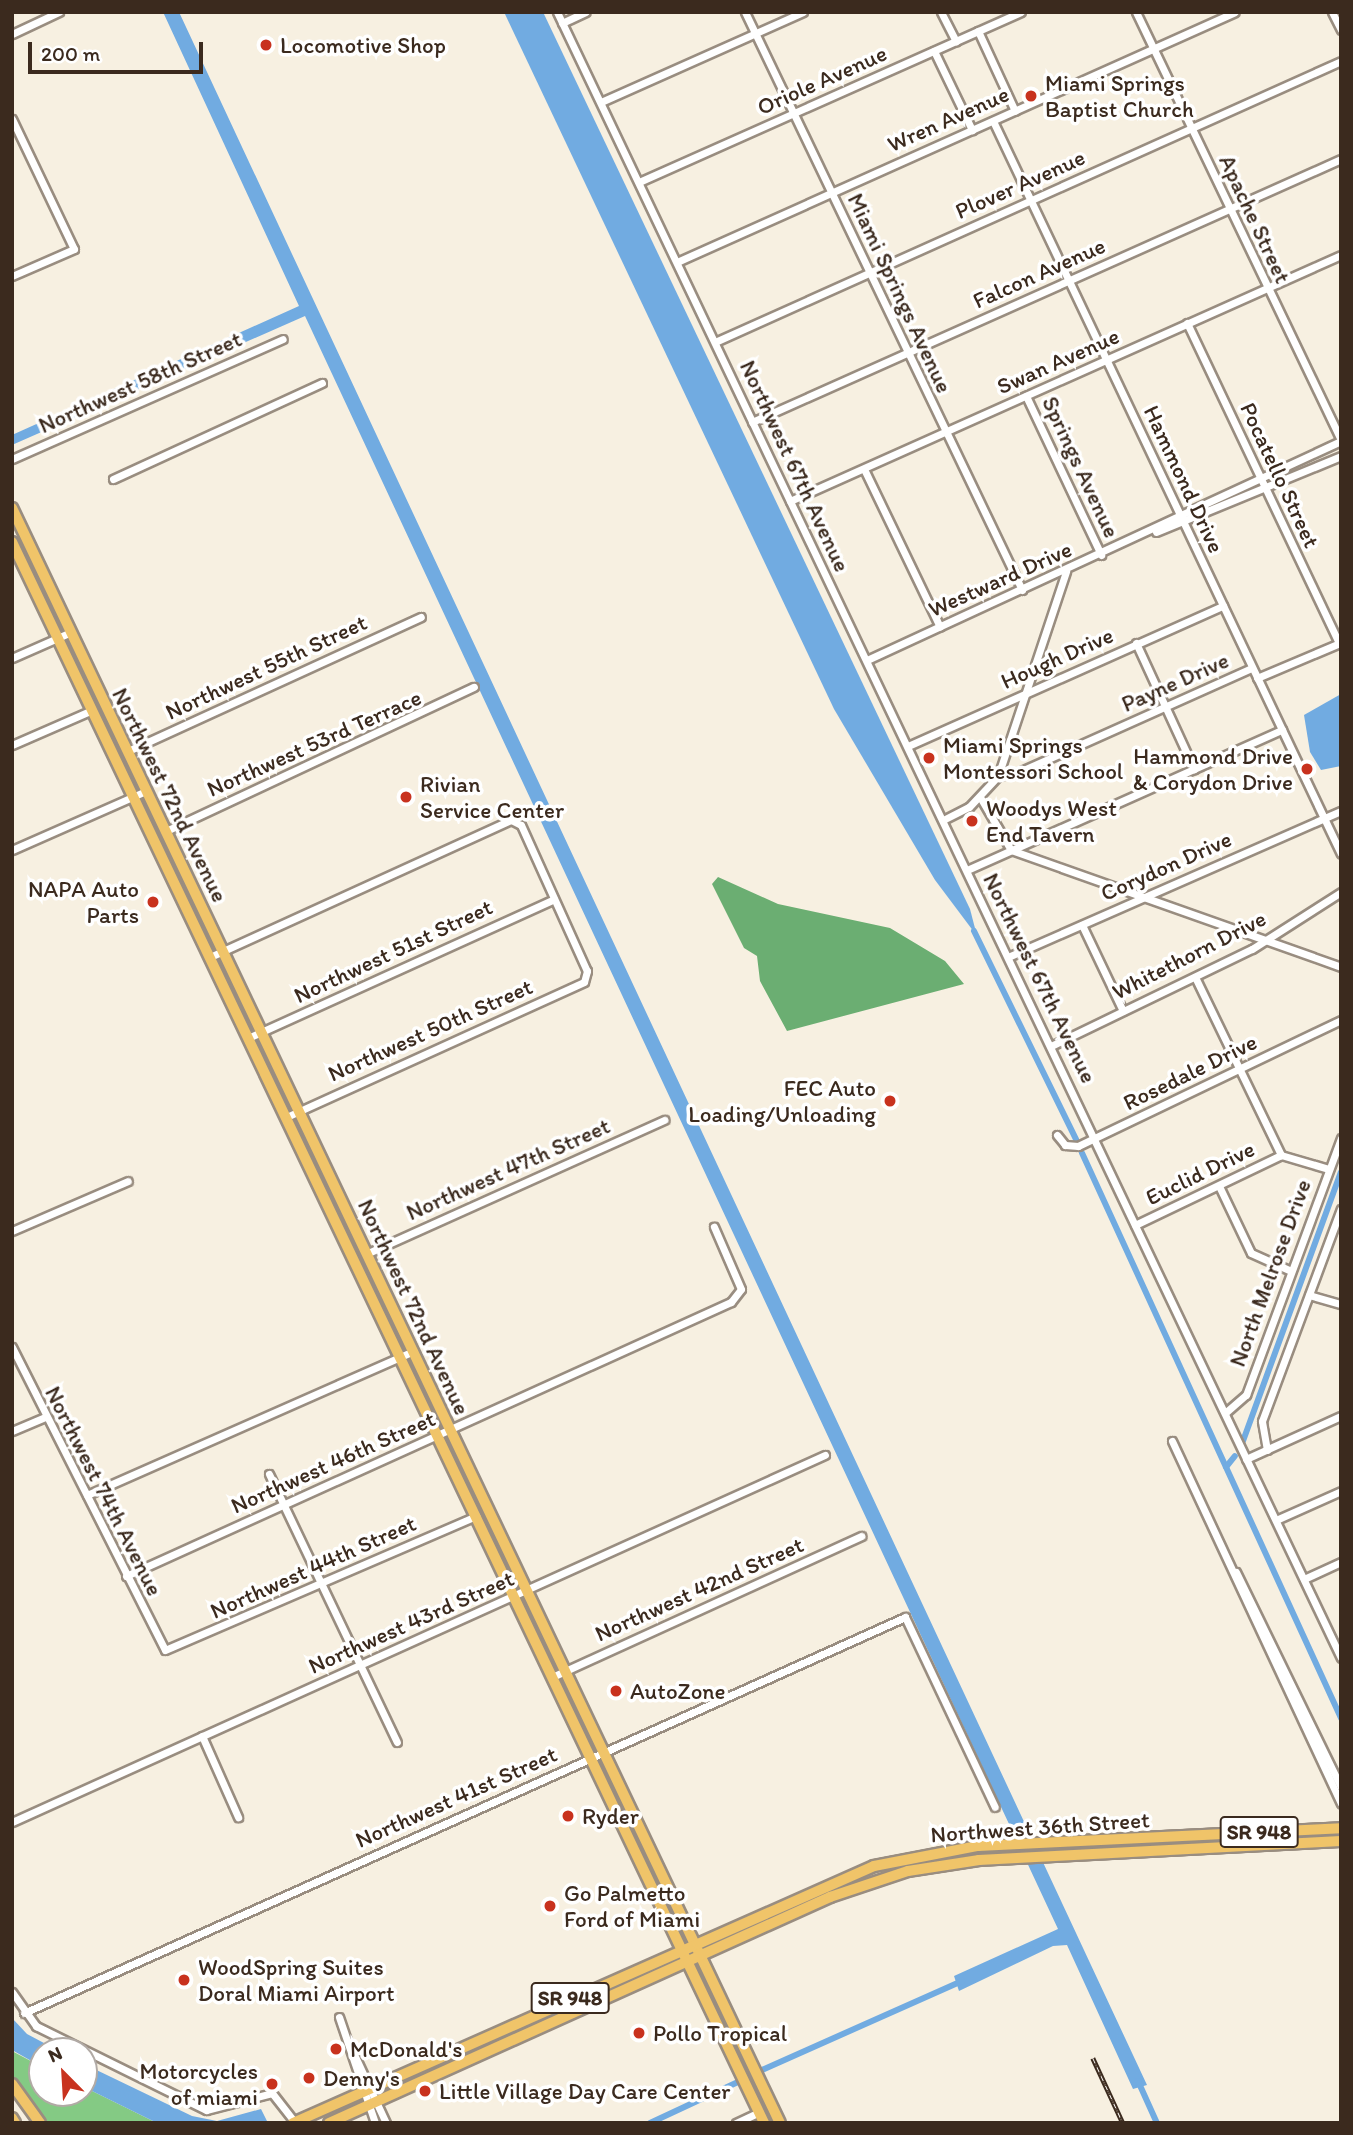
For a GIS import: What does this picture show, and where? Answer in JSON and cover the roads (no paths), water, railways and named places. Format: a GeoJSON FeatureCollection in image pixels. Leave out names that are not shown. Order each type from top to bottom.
{"type":"FeatureCollection","features":[{"type":"Feature","properties":{"kind":"highway"},"geometry":{"type":"LineString","coordinates":[[12,2084],[40,2123]]}},
{"type":"Feature","properties":{"kind":"highway"},"geometry":{"type":"LineString","coordinates":[[12,2118],[15,2123]]}},
{"type":"Feature","properties":{"kind":"main road","name":"Northwest 72nd Avenue"},"geometry":{"type":"LineString","coordinates":[[12,508],[780,2123]]}},
{"type":"Feature","properties":{"kind":"main road","name":"Northwest 72nd Avenue"},"geometry":{"type":"LineString","coordinates":[[13,547],[764,2123]]}},
{"type":"Feature","properties":{"kind":"main road"},"geometry":{"type":"LineString","coordinates":[[334,1216],[351,1219]]}},
{"type":"Feature","properties":{"kind":"main road"},"geometry":{"type":"LineString","coordinates":[[476,1516],[484,1500]]}},
{"type":"Feature","properties":{"kind":"main road","name":"Northwest 36th Street"},"geometry":{"type":"LineString","coordinates":[[294,2122],[695,1941],[874,1866],[999,1845],[1337,1828]]}},
{"type":"Feature","properties":{"kind":"main road","name":"Northwest 36th Street"},"geometry":{"type":"LineString","coordinates":[[329,2123],[880,1879],[1006,1859],[1341,1842]]}},
{"type":"Feature","properties":{"kind":"main road"},"geometry":{"type":"LineString","coordinates":[[446,2054],[452,2067]]}},
{"type":"Feature","properties":{"kind":"street"},"geometry":{"type":"LineString","coordinates":[[12,34],[60,12]]}},
{"type":"Feature","properties":{"kind":"street","name":"Northwest 67th Avenue"},"geometry":{"type":"LineString","coordinates":[[557,12],[1341,1658]]}},
{"type":"Feature","properties":{"kind":"street"},"geometry":{"type":"LineString","coordinates":[[562,23],[586,12]]}},
{"type":"Feature","properties":{"kind":"street","name":"Miami Springs Avenue"},"geometry":{"type":"LineString","coordinates":[[745,12],[1022,590]]}},
{"type":"Feature","properties":{"kind":"street"},"geometry":{"type":"LineString","coordinates":[[601,102],[803,12]]}},
{"type":"Feature","properties":{"kind":"street"},"geometry":{"type":"LineString","coordinates":[[941,12],[956,41]]}},
{"type":"Feature","properties":{"kind":"street","name":"Oriole Avenue"},"geometry":{"type":"LineString","coordinates":[[639,182],[1021,12]]}},
{"type":"Feature","properties":{"kind":"street","name":"Apache Street"},"geometry":{"type":"LineString","coordinates":[[1136,12],[1341,441]]}},
{"type":"Feature","properties":{"kind":"street","name":"Wren Avenue"},"geometry":{"type":"LineString","coordinates":[[677,262],[1235,12]]}},
{"type":"Feature","properties":{"kind":"street"},"geometry":{"type":"LineString","coordinates":[[1332,12],[1341,30]]}},
{"type":"Feature","properties":{"kind":"street"},"geometry":{"type":"LineString","coordinates":[[978,32],[1016,111]]}},
{"type":"Feature","properties":{"kind":"street"},"geometry":{"type":"LineString","coordinates":[[934,51],[972,130]]}},
{"type":"Feature","properties":{"kind":"street","name":"Plover Avenue"},"geometry":{"type":"LineString","coordinates":[[715,342],[1341,61]]}},
{"type":"Feature","properties":{"kind":"street"},"geometry":{"type":"LineString","coordinates":[[12,276],[74,248],[13,121]]}},
{"type":"Feature","properties":{"kind":"street","name":"Hammond Drive"},"geometry":{"type":"LineString","coordinates":[[993,121],[1341,854]]}},
{"type":"Feature","properties":{"kind":"street","name":"Falcon Avenue"},"geometry":{"type":"LineString","coordinates":[[752,422],[1341,159]]}},
{"type":"Feature","properties":{"kind":"street","name":"Swan Avenue"},"geometry":{"type":"LineString","coordinates":[[790,501],[1341,255]]}},
{"type":"Feature","properties":{"kind":"street","name":"Pocatello Street"},"geometry":{"type":"LineString","coordinates":[[1187,323],[1340,643]]}},
{"type":"Feature","properties":{"kind":"street","name":"Northwest 58th Street"},"geometry":{"type":"LineString","coordinates":[[12,459],[283,339]]}},
{"type":"Feature","properties":{"kind":"street"},"geometry":{"type":"LineString","coordinates":[[113,479],[322,383]]}},
{"type":"Feature","properties":{"kind":"street","name":"Springs Avenue"},"geometry":{"type":"LineString","coordinates":[[1026,396],[1101,555]]}},
{"type":"Feature","properties":{"kind":"street","name":"Westward Drive"},"geometry":{"type":"LineString","coordinates":[[1149,534],[1179,514],[1341,441]]}},
{"type":"Feature","properties":{"kind":"street","name":"Westward Drive"},"geometry":{"type":"LineString","coordinates":[[867,660],[1149,534],[1184,525],[1341,456]]}},
{"type":"Feature","properties":{"kind":"street"},"geometry":{"type":"LineString","coordinates":[[864,469],[940,627]]}},
{"type":"Feature","properties":{"kind":"street"},"geometry":{"type":"LineString","coordinates":[[943,820],[980,797],[998,776],[1028,694],[1066,571]]}},
{"type":"Feature","properties":{"kind":"street","name":"Hough Drive"},"geometry":{"type":"LineString","coordinates":[[908,746],[1223,606]]}},
{"type":"Feature","properties":{"kind":"street","name":"Northwest 55th Street"},"geometry":{"type":"LineString","coordinates":[[128,751],[421,617]]}},
{"type":"Feature","properties":{"kind":"street"},"geometry":{"type":"LineString","coordinates":[[12,658],[71,632]]}},
{"type":"Feature","properties":{"kind":"street"},"geometry":{"type":"LineString","coordinates":[[1136,643],[1194,769]]}},
{"type":"Feature","properties":{"kind":"street","name":"Payne Drive"},"geometry":{"type":"LineString","coordinates":[[1257,678],[1340,643]]}},
{"type":"Feature","properties":{"kind":"street","name":"Payne Drive"},"geometry":{"type":"LineString","coordinates":[[998,776],[1166,707],[1252,668]]}},
{"type":"Feature","properties":{"kind":"street","name":"Northwest 53rd Terrace"},"geometry":{"type":"LineString","coordinates":[[166,831],[474,687]]}},
{"type":"Feature","properties":{"kind":"street"},"geometry":{"type":"LineString","coordinates":[[12,745],[92,710]]}},
{"type":"Feature","properties":{"kind":"street"},"geometry":{"type":"LineString","coordinates":[[967,870],[1282,730]]}},
{"type":"Feature","properties":{"kind":"street"},"geometry":{"type":"LineString","coordinates":[[12,849],[146,791]]}},
{"type":"Feature","properties":{"kind":"street"},"geometry":{"type":"LineString","coordinates":[[980,797],[1011,850],[1341,967]]}},
{"type":"Feature","properties":{"kind":"street","name":"Corydon Drive"},"geometry":{"type":"LineString","coordinates":[[1008,957],[1341,811]]}},
{"type":"Feature","properties":{"kind":"street"},"geometry":{"type":"LineString","coordinates":[[210,957],[516,821],[554,898]]}},
{"type":"Feature","properties":{"kind":"street","name":"Whitethorn Drive"},"geometry":{"type":"LineString","coordinates":[[1051,1046],[1265,941],[1341,892]]}},
{"type":"Feature","properties":{"kind":"street","name":"Northwest 50th Street"},"geometry":{"type":"LineString","coordinates":[[286,1117],[587,977],[554,898]]}},
{"type":"Feature","properties":{"kind":"street","name":"Northwest 51st Street"},"geometry":{"type":"LineString","coordinates":[[248,1038],[554,898]]}},
{"type":"Feature","properties":{"kind":"street"},"geometry":{"type":"LineString","coordinates":[[1082,925],[1123,1011]]}},
{"type":"Feature","properties":{"kind":"street"},"geometry":{"type":"LineString","coordinates":[[1195,977],[1281,1155],[1329,1169]]}},
{"type":"Feature","properties":{"kind":"street","name":"Rosedale Drive"},"geometry":{"type":"LineString","coordinates":[[1057,1135],[1070,1147],[1095,1138],[1341,1020]]}},
{"type":"Feature","properties":{"kind":"street","name":"Northwest 47th Street"},"geometry":{"type":"LineString","coordinates":[[368,1253],[664,1120]]}},
{"type":"Feature","properties":{"kind":"street","name":"North Melrose Drive"},"geometry":{"type":"LineString","coordinates":[[1225,1413],[1246,1395],[1341,1138]]}},
{"type":"Feature","properties":{"kind":"street","name":"Euclid Drive"},"geometry":{"type":"LineString","coordinates":[[1135,1225],[1281,1155]]}},
{"type":"Feature","properties":{"kind":"street"},"geometry":{"type":"LineString","coordinates":[[12,1231],[128,1181]]}},
{"type":"Feature","properties":{"kind":"street"},"geometry":{"type":"LineString","coordinates":[[1219,1186],[1251,1253],[1292,1271]]}},
{"type":"Feature","properties":{"kind":"street"},"geometry":{"type":"LineString","coordinates":[[1267,1450],[1260,1426],[1341,1209]]}},
{"type":"Feature","properties":{"kind":"street","name":"Northwest 46th Street"},"geometry":{"type":"LineString","coordinates":[[126,1576],[731,1302],[741,1289],[714,1227]]}},
{"type":"Feature","properties":{"kind":"street"},"geometry":{"type":"LineString","coordinates":[[1309,1295],[1341,1304]]}},
{"type":"Feature","properties":{"kind":"street","name":"Northwest 74th Avenue"},"geometry":{"type":"LineString","coordinates":[[12,1347],[165,1650]]}},
{"type":"Feature","properties":{"kind":"street"},"geometry":{"type":"LineString","coordinates":[[87,1495],[414,1351]]}},
{"type":"Feature","properties":{"kind":"street"},"geometry":{"type":"LineString","coordinates":[[1246,1459],[1341,1416]]}},
{"type":"Feature","properties":{"kind":"street"},"geometry":{"type":"LineString","coordinates":[[12,1431],[45,1417]]}},
{"type":"Feature","properties":{"kind":"street"},"geometry":{"type":"LineString","coordinates":[[1172,1441],[1341,1804]]}},
{"type":"Feature","properties":{"kind":"street","name":"Northwest 43rd Street"},"geometry":{"type":"LineString","coordinates":[[12,1822],[825,1455]]}},
{"type":"Feature","properties":{"kind":"street"},"geometry":{"type":"LineString","coordinates":[[270,1474],[397,1742]]}},
{"type":"Feature","properties":{"kind":"street"},"geometry":{"type":"LineString","coordinates":[[1276,1520],[1341,1491]]}},
{"type":"Feature","properties":{"kind":"street","name":"Northwest 44th Street"},"geometry":{"type":"LineString","coordinates":[[165,1650],[322,1585],[476,1516]]}},
{"type":"Feature","properties":{"kind":"street","name":"Northwest 42nd Street"},"geometry":{"type":"LineString","coordinates":[[552,1676],[861,1536]]}},
{"type":"Feature","properties":{"kind":"street"},"geometry":{"type":"LineString","coordinates":[[1304,1579],[1341,1562]]}},
{"type":"Feature","properties":{"kind":"street"},"geometry":{"type":"LineString","coordinates":[[1233,1569],[1341,1787]]}},
{"type":"Feature","properties":{"kind":"street","name":"Northwest 41st Street"},"geometry":{"type":"LineString","coordinates":[[24,2013],[905,1617],[995,1807]]}},
{"type":"Feature","properties":{"kind":"street"},"geometry":{"type":"LineString","coordinates":[[1332,1639],[1341,1634]]}},
{"type":"Feature","properties":{"kind":"street"},"geometry":{"type":"LineString","coordinates":[[202,1736],[238,1817]]}},
{"type":"Feature","properties":{"kind":"street"},"geometry":{"type":"LineString","coordinates":[[1337,1828],[1341,1818]]}},
{"type":"Feature","properties":{"kind":"street"},"geometry":{"type":"LineString","coordinates":[[12,1992],[24,2013],[36,2026],[206,2110],[272,2093],[294,2122]]}},
{"type":"Feature","properties":{"kind":"street"},"geometry":{"type":"LineString","coordinates":[[338,2017],[373,2102],[386,2123]]}},
{"type":"Feature","properties":{"kind":"street"},"geometry":{"type":"LineString","coordinates":[[373,2102],[375,2123]]}},
{"type":"Feature","properties":{"kind":"street"},"geometry":{"type":"LineString","coordinates":[[736,2123],[760,2112]]}},
{"type":"Feature","properties":{"kind":"water"},"geometry":{"type":"Polygon","coordinates":[[[163,12],[179,12],[1147,2085],[1133,2089],[1067,1945],[1053,1946],[959,1991],[954,1976],[1058,1929],[305,316],[12,445],[12,435],[299,306],[163,12]]]}},
{"type":"Feature","properties":{"kind":"water"},"geometry":{"type":"Polygon","coordinates":[[[504,12],[543,12],[970,909],[977,936],[935,880],[834,709],[504,12]]]}},
{"type":"Feature","properties":{"kind":"water"},"geometry":{"type":"Polygon","coordinates":[[[1341,694],[1341,766],[1321,770],[1310,752],[1304,715],[1341,694]]]}},
{"type":"Feature","properties":{"kind":"water"},"geometry":{"type":"Polygon","coordinates":[[[12,2018],[33,2037],[28,2037],[28,2059],[12,2050],[12,2018]]]}},
{"type":"Feature","properties":{"kind":"water"},"geometry":{"type":"Polygon","coordinates":[[[98,2071],[192,2116],[217,2121],[261,2109],[268,2123],[157,2123],[98,2094],[98,2071]]]}},
{"type":"Feature","properties":{"kind":"waterway"},"geometry":{"type":"LineString","coordinates":[[974,931],[1076,1139]]}},
{"type":"Feature","properties":{"kind":"waterway"},"geometry":{"type":"LineString","coordinates":[[1082,1153],[1341,1718]]}},
{"type":"Feature","properties":{"kind":"waterway"},"geometry":{"type":"LineString","coordinates":[[1243,1441],[1341,1172]]}},
{"type":"Feature","properties":{"kind":"waterway"},"geometry":{"type":"LineString","coordinates":[[1226,1467],[1235,1456]]}},
{"type":"Feature","properties":{"kind":"waterway"},"geometry":{"type":"LineString","coordinates":[[762,2070],[962,1981]]}},
{"type":"Feature","properties":{"kind":"waterway"},"geometry":{"type":"LineString","coordinates":[[1138,2081],[1157,2123]]}},
{"type":"Feature","properties":{"kind":"waterway"},"geometry":{"type":"LineString","coordinates":[[650,2123],[738,2082]]}},
{"type":"Feature","properties":{"kind":"railway"},"geometry":{"type":"LineString","coordinates":[[1093,2058],[1123,2123]]}},
{"type":"Feature","properties":{"kind":"place","name":"Locomotive Shop"},"geometry":{"type":"Point","coordinates":[266,45]}},
{"type":"Feature","properties":{"kind":"place","name":"Miami Springs Baptist Church"},"geometry":{"type":"Point","coordinates":[1031,96]}},
{"type":"Feature","properties":{"kind":"place","name":"Miami Springs Montessori School"},"geometry":{"type":"Point","coordinates":[929,758]}},
{"type":"Feature","properties":{"kind":"place","name":"Hammond Drive & Corydon Drive"},"geometry":{"type":"Point","coordinates":[1307,769]}},
{"type":"Feature","properties":{"kind":"place","name":"Rivian Service Center"},"geometry":{"type":"Point","coordinates":[406,797]}},
{"type":"Feature","properties":{"kind":"place","name":"Woodys West End Tavern"},"geometry":{"type":"Point","coordinates":[972,821]}},
{"type":"Feature","properties":{"kind":"place","name":"NAPA Auto Parts"},"geometry":{"type":"Point","coordinates":[153,902]}},
{"type":"Feature","properties":{"kind":"place","name":"FEC Auto Loading/Unloading"},"geometry":{"type":"Point","coordinates":[890,1101]}},
{"type":"Feature","properties":{"kind":"place","name":"AutoZone"},"geometry":{"type":"Point","coordinates":[616,1691]}},
{"type":"Feature","properties":{"kind":"place","name":"Ryder"},"geometry":{"type":"Point","coordinates":[568,1816]}},
{"type":"Feature","properties":{"kind":"place","name":"Go Palmetto Ford of Miami"},"geometry":{"type":"Point","coordinates":[550,1906]}},
{"type":"Feature","properties":{"kind":"place","name":"WoodSpring Suites Doral Miami Airport"},"geometry":{"type":"Point","coordinates":[184,1980]}},
{"type":"Feature","properties":{"kind":"place","name":"Pollo Tropical"},"geometry":{"type":"Point","coordinates":[639,2033]}},
{"type":"Feature","properties":{"kind":"place","name":"McDonald's"},"geometry":{"type":"Point","coordinates":[336,2049]}},
{"type":"Feature","properties":{"kind":"place","name":"Denny's"},"geometry":{"type":"Point","coordinates":[309,2078]}},
{"type":"Feature","properties":{"kind":"place","name":"Motorcycles of miami"},"geometry":{"type":"Point","coordinates":[272,2084]}},
{"type":"Feature","properties":{"kind":"place","name":"Little Village Day Care Center"},"geometry":{"type":"Point","coordinates":[425,2091]}}]}
